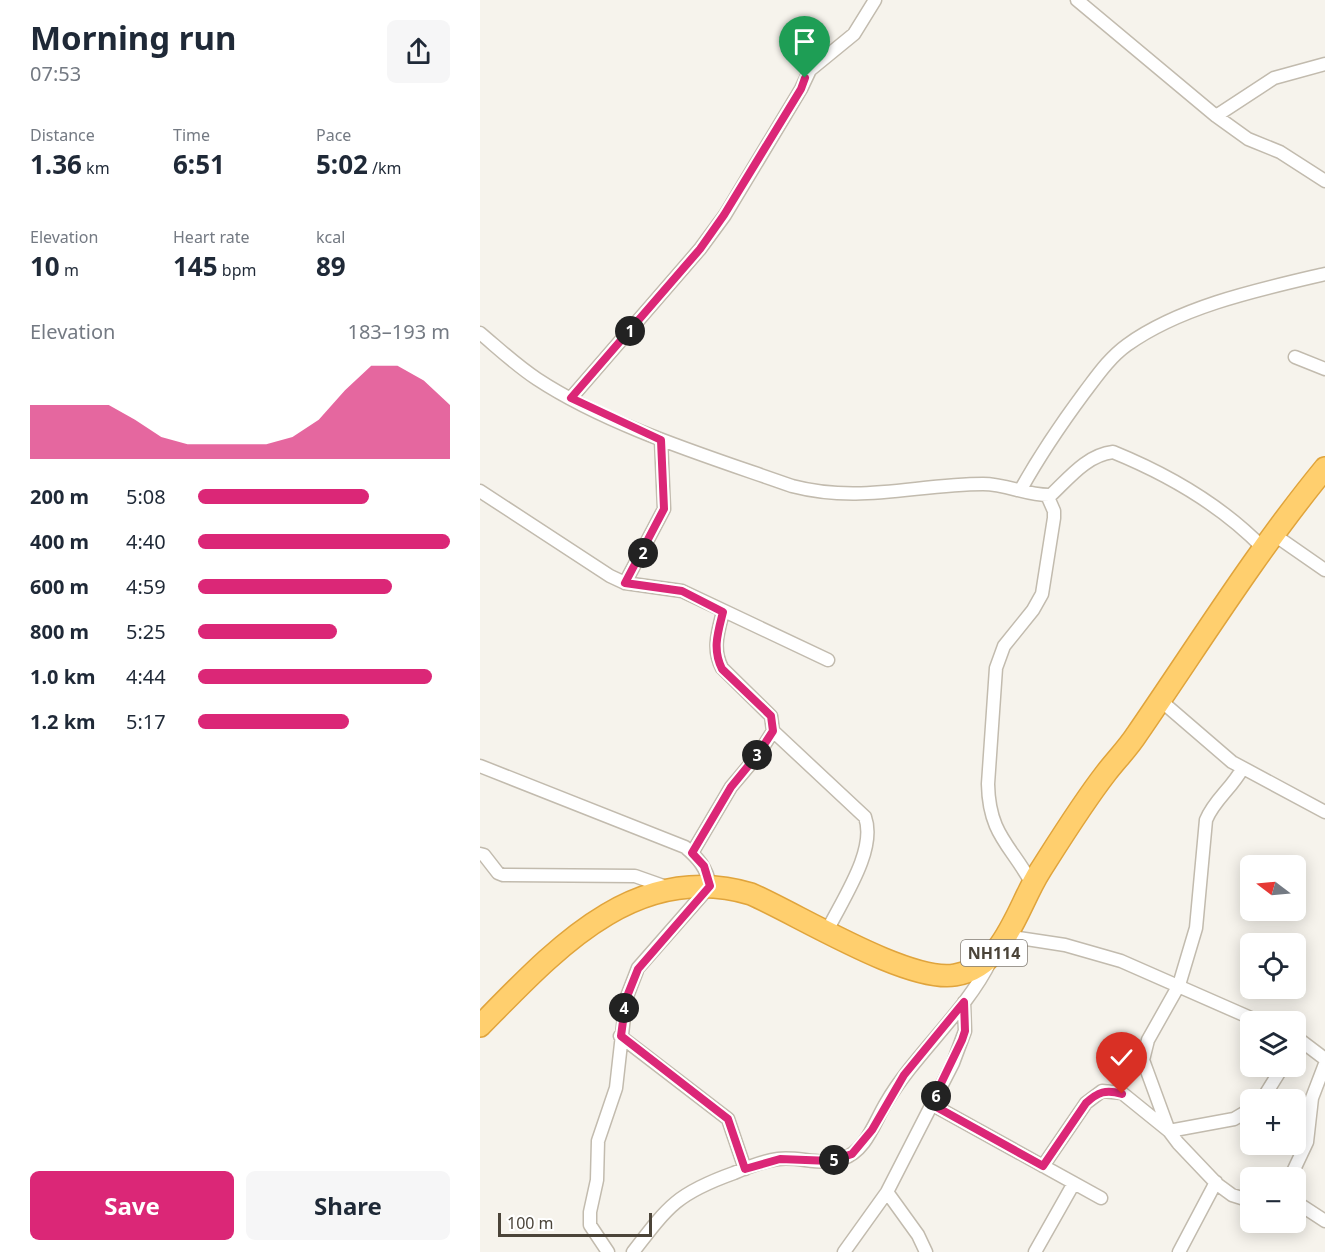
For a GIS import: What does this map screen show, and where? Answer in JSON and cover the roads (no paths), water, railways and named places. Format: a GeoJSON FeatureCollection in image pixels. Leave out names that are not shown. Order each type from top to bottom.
{"type":"FeatureCollection","features":[{"type":"Feature","properties":{"kind":"highway","name":"NH114"},"geometry":{"type":"LineString","coordinates":[[480,1026],[536,968],[567,942],[620,908],[669,888],[728,887],[751,894],[901,966],[943,977],[974,968],[1000,944],[1032,884],[1088,798],[1160,700],[1268,541],[1325,469]]}},
{"type":"Feature","properties":{"kind":"street"},"geometry":{"type":"LineString","coordinates":[[571,398],[700,249],[724,215],[801,89],[810,70],[854,34],[875,0]]}},
{"type":"Feature","properties":{"kind":"street"},"geometry":{"type":"LineString","coordinates":[[1077,0],[1216,116],[1248,139],[1280,152],[1325,181]]}},
{"type":"Feature","properties":{"kind":"street"},"geometry":{"type":"LineString","coordinates":[[1216,116],[1274,78],[1325,64]]}},
{"type":"Feature","properties":{"kind":"street"},"geometry":{"type":"LineString","coordinates":[[1021,489],[1060,425],[1101,372],[1126,346],[1143,335],[1203,308],[1260,290],[1325,274]]}},
{"type":"Feature","properties":{"kind":"street"},"geometry":{"type":"LineString","coordinates":[[480,333],[520,367],[571,398],[661,440],[814,492],[854,496],[996,484],[1051,495],[1084,464],[1103,453],[1113,452],[1202,498],[1268,541],[1325,570]]}},
{"type":"Feature","properties":{"kind":"street"},"geometry":{"type":"LineString","coordinates":[[1295,357],[1325,369]]}},
{"type":"Feature","properties":{"kind":"street"},"geometry":{"type":"LineString","coordinates":[[625,583],[664,509],[661,440]]}},
{"type":"Feature","properties":{"kind":"street"},"geometry":{"type":"LineString","coordinates":[[480,491],[590,565],[625,583],[682,591],[828,660]]}},
{"type":"Feature","properties":{"kind":"street"},"geometry":{"type":"LineString","coordinates":[[1032,884],[997,829],[988,801],[988,784],[996,668],[1004,646],[1033,610],[1045,584],[1054,511],[1047,495]]}},
{"type":"Feature","properties":{"kind":"street"},"geometry":{"type":"LineString","coordinates":[[723,612],[717,634],[717,659],[722,669],[771,716],[773,731],[865,817],[869,828],[866,852],[827,931]]}},
{"type":"Feature","properties":{"kind":"street"},"geometry":{"type":"LineString","coordinates":[[1160,700],[1242,769],[1325,812]]}},
{"type":"Feature","properties":{"kind":"street"},"geometry":{"type":"LineString","coordinates":[[692,853],[731,787],[758,754],[773,731]]}},
{"type":"Feature","properties":{"kind":"street"},"geometry":{"type":"LineString","coordinates":[[480,766],[668,839],[692,853],[704,866],[710,886],[638,969],[626,999],[616,1088],[598,1141],[597,1180],[590,1212],[590,1225],[608,1252]]}},
{"type":"Feature","properties":{"kind":"street"},"geometry":{"type":"LineString","coordinates":[[1170,1131],[1143,1060],[1148,1040],[1179,985],[1199,910],[1206,820],[1210,810],[1232,787],[1242,769]]}},
{"type":"Feature","properties":{"kind":"street"},"geometry":{"type":"LineString","coordinates":[[480,854],[484,855],[498,873],[503,875],[635,876],[669,888]]}},
{"type":"Feature","properties":{"kind":"street"},"geometry":{"type":"LineString","coordinates":[[633,1252],[663,1213],[688,1191],[745,1169],[780,1159],[831,1161],[852,1154],[872,1130],[904,1075],[983,976],[1000,944],[1090,951],[1179,985],[1240,1013]]}},
{"type":"Feature","properties":{"kind":"street"},"geometry":{"type":"LineString","coordinates":[[844,1252],[887,1192],[962,1040],[965,1031],[964,1002]]}},
{"type":"Feature","properties":{"kind":"street"},"geometry":{"type":"LineString","coordinates":[[621,1036],[728,1119],[745,1169]]}},
{"type":"Feature","properties":{"kind":"street"},"geometry":{"type":"LineString","coordinates":[[1295,1167],[1307,1142],[1312,1098],[1325,1062],[1306,1046]]}},
{"type":"Feature","properties":{"kind":"street"},"geometry":{"type":"LineString","coordinates":[[1043,1166],[1086,1103],[1102,1092],[1122,1094],[1170,1131],[1189,1156],[1216,1182],[1232,1195],[1240,1198]]}},
{"type":"Feature","properties":{"kind":"street"},"geometry":{"type":"LineString","coordinates":[[931,1104],[1101,1198]]}},
{"type":"Feature","properties":{"kind":"street"},"geometry":{"type":"LineString","coordinates":[[1170,1131],[1233,1119],[1240,1115]]}},
{"type":"Feature","properties":{"kind":"street"},"geometry":{"type":"LineString","coordinates":[[1179,1252],[1216,1182]]}},
{"type":"Feature","properties":{"kind":"street"},"geometry":{"type":"LineString","coordinates":[[1035,1252],[1074,1183]]}},
{"type":"Feature","properties":{"kind":"street"},"geometry":{"type":"LineString","coordinates":[[887,1192],[918,1235],[926,1252]]}},
{"type":"Feature","properties":{"kind":"street"},"geometry":{"type":"LineString","coordinates":[[1306,1209],[1325,1221]]}}]}
